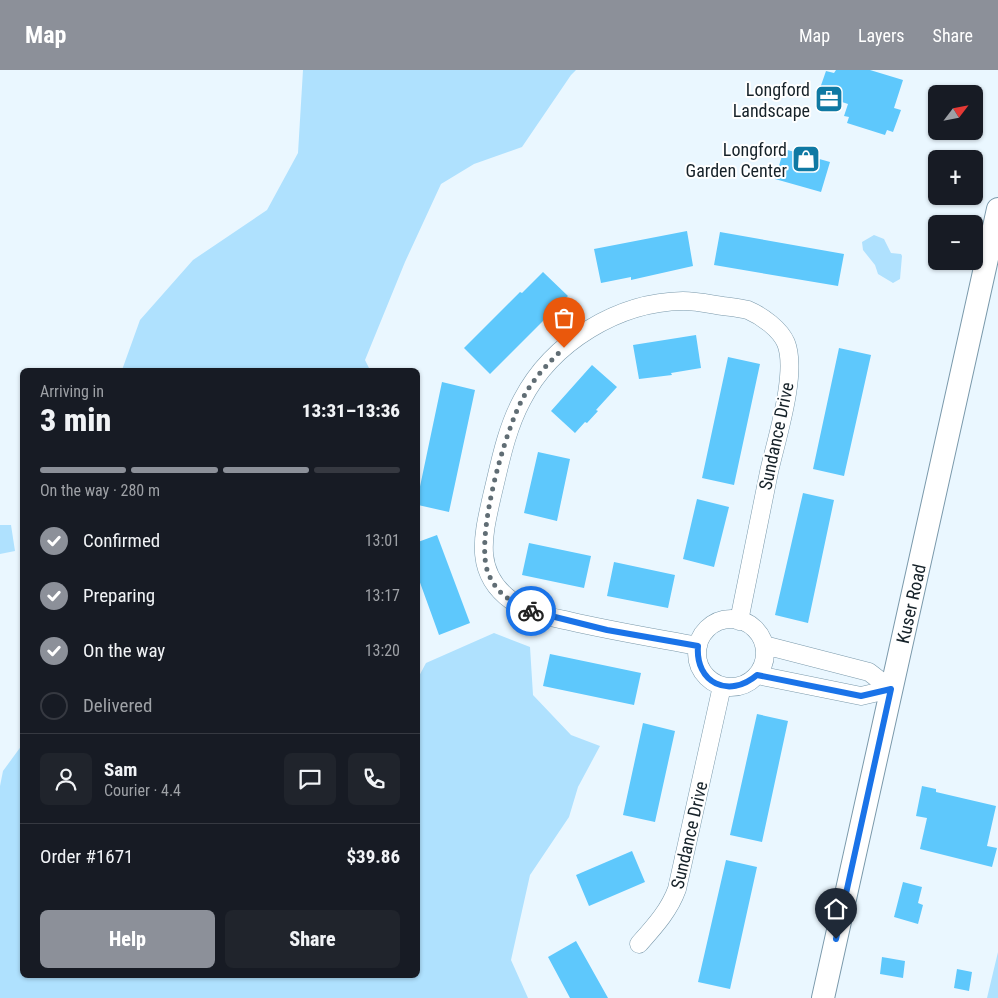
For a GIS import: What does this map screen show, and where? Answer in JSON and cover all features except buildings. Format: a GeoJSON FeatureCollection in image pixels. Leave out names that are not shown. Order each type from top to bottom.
{"type":"FeatureCollection","features":[{"type":"Feature","properties":{"kind":"street","name":"Kuser Road"},"geometry":{"type":"LineString","coordinates":[[823,998],[998,209]]}},
{"type":"Feature","properties":{"kind":"street","name":"Sundance Drive"},"geometry":{"type":"LineString","coordinates":[[698,646],[607,630],[531,611],[514,604],[501,593],[488,573],[484,561],[485,528],[502,452],[517,410],[529,387],[557,355],[572,340],[595,325],[635,309],[682,301],[748,310],[768,322],[786,343],[789,372],[787,392],[739,621]]}},
{"type":"Feature","properties":{"kind":"street"},"geometry":{"type":"LineString","coordinates":[[730,619],[748,624],[755,629],[764,645],[764,661],[757,675],[741,686],[722,686],[709,679],[700,667],[698,660],[698,646],[701,637],[713,624],[730,619]]}},
{"type":"Feature","properties":{"kind":"street"},"geometry":{"type":"LineString","coordinates":[[764,645],[869,672],[891,689]]}},
{"type":"Feature","properties":{"kind":"street"},"geometry":{"type":"LineString","coordinates":[[757,675],[861,696],[891,689]]}},
{"type":"Feature","properties":{"kind":"street","name":"Sundance Drive"},"geometry":{"type":"LineString","coordinates":[[639,944],[665,914],[677,889],[722,686]]}},
{"type":"Feature","properties":{"kind":"shaded area"},"geometry":{"type":"Polygon","coordinates":[[[303,70],[576,70],[522,147],[474,164],[441,184],[405,262],[365,360],[369,368],[123,368],[140,320],[193,260],[267,210],[298,153],[303,70]]]}},
{"type":"Feature","properties":{"kind":"shaded area"},"geometry":{"type":"Polygon","coordinates":[[[874,235],[884,239],[891,253],[901,254],[902,256],[900,279],[893,283],[878,274],[875,265],[863,250],[862,242],[874,235]]]}},
{"type":"Feature","properties":{"kind":"shaded area"},"geometry":{"type":"Polygon","coordinates":[[[0,525],[11,525],[15,551],[0,554],[0,525]]]}},
{"type":"Feature","properties":{"kind":"shaded area"},"geometry":{"type":"Polygon","coordinates":[[[494,633],[530,647],[533,695],[571,735],[600,746],[578,787],[569,817],[530,875],[511,960],[528,998],[0,998],[0,786],[3,771],[20,748],[20,978],[420,978],[420,674],[426,663],[494,633]]]}},
{"type":"Feature","properties":{"kind":"shaded area"},"geometry":{"type":"Polygon","coordinates":[[[998,952],[998,998],[987,998],[998,952]]]}},
{"type":"Feature","properties":{"kind":"way so far"},"geometry":{"type":"LineString","coordinates":[[531,611],[514,604],[494,584],[484,561],[485,528],[502,452],[517,410],[529,387],[564,348]]}},
{"type":"Feature","properties":{"kind":"place","name":"Longford Landscape"},"geometry":{"type":"Point","coordinates":[829,99]}},
{"type":"Feature","properties":{"kind":"place","name":"Longford Garden Center"},"geometry":{"type":"Point","coordinates":[806,159]}},
{"type":"Feature","properties":{"kind":"route"},"geometry":{"type":"LineString","coordinates":[[531,611],[607,630],[698,646],[697,653],[700,667],[709,679],[722,686],[741,686],[757,675],[861,696],[891,689],[836,939]]}}]}
